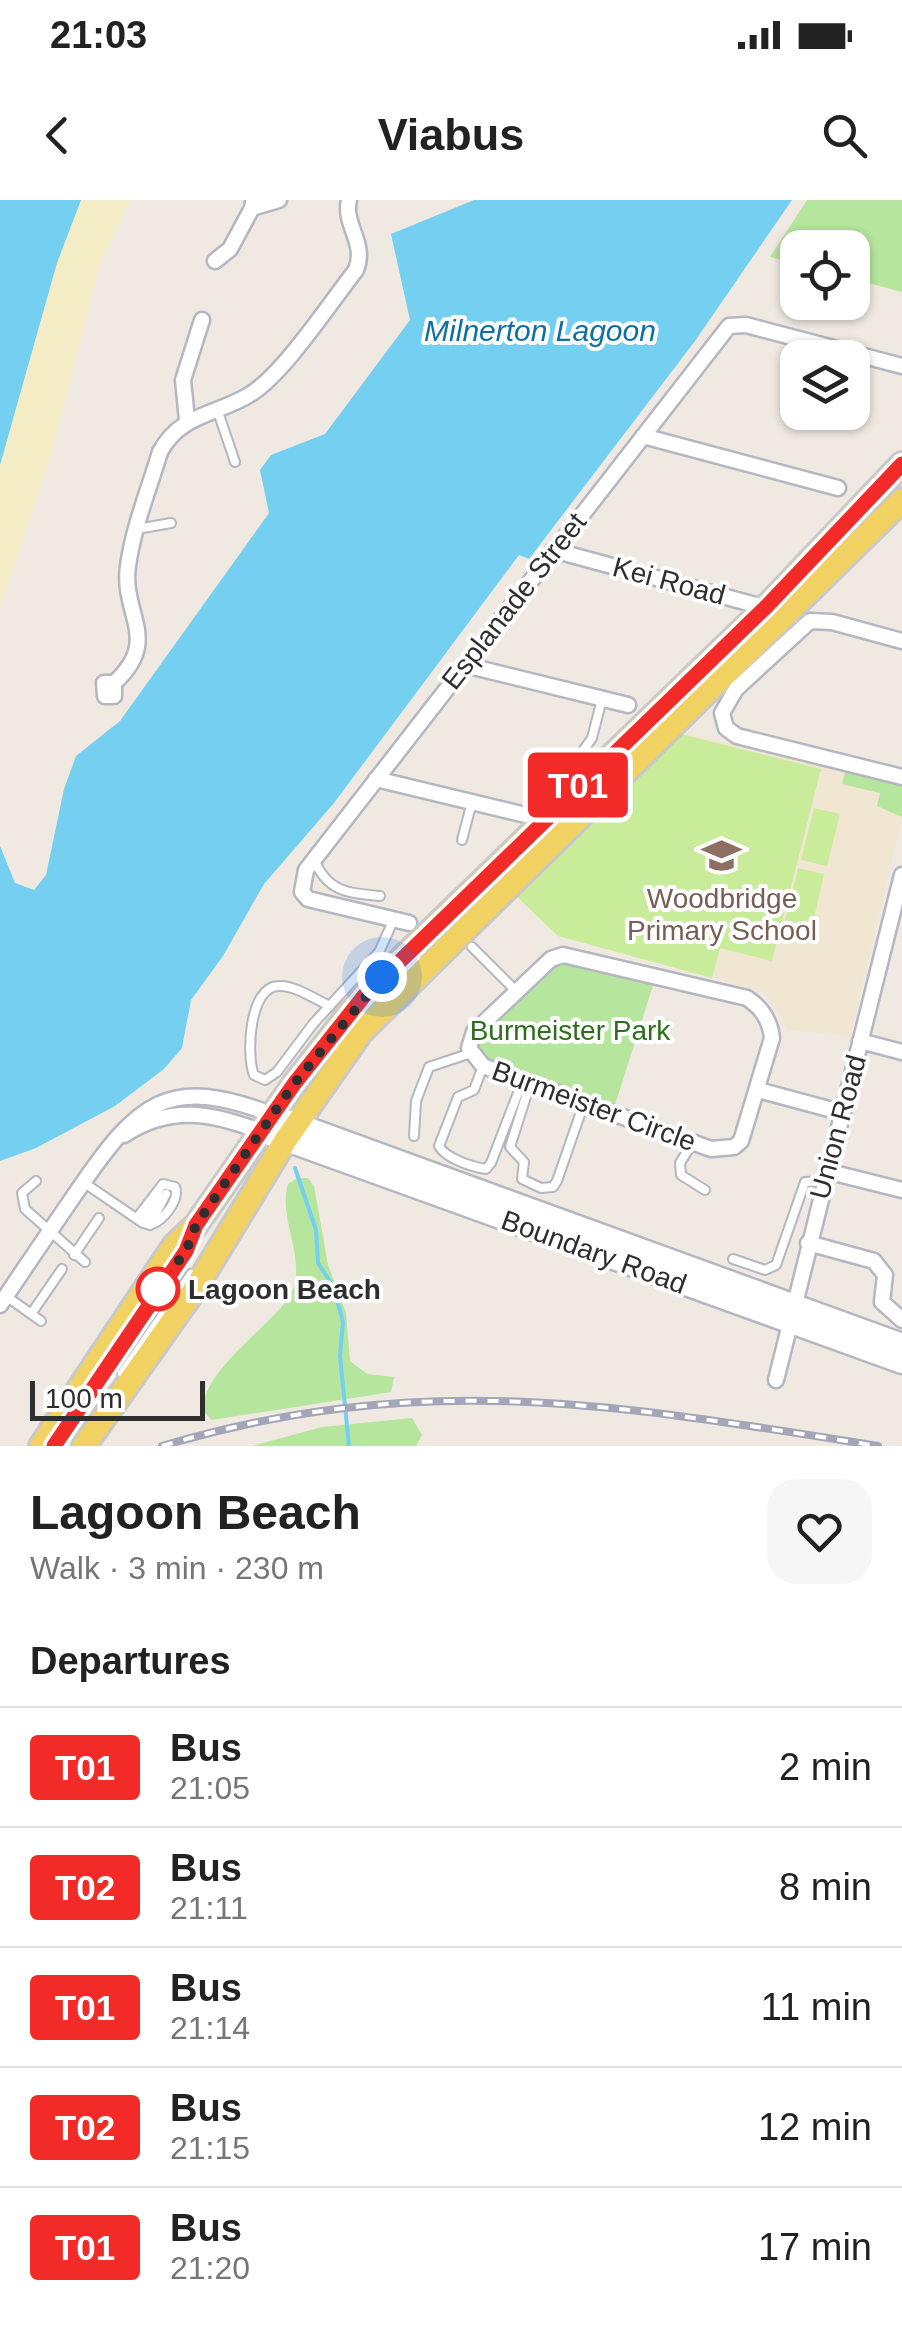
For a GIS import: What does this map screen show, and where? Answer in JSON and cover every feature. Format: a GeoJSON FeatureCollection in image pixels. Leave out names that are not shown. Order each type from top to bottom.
{"type":"FeatureCollection","features":[{"type":"Feature","properties":{"kind":"main road"},"geometry":{"type":"LineString","coordinates":[[84,1446],[220,1247],[352,1042],[774,612],[902,464]]}},
{"type":"Feature","properties":{"kind":"main road"},"geometry":{"type":"LineString","coordinates":[[40,1446],[145,1287],[196,1225],[364,996],[542,820],[902,500]]}},
{"type":"Feature","properties":{"kind":"main road","name":"Boundary Road"},"geometry":{"type":"LineString","coordinates":[[268,1123],[790,1312],[902,1344]]}},
{"type":"Feature","properties":{"kind":"main road","name":"Boundary Road"},"geometry":{"type":"LineString","coordinates":[[790,1312],[902,1363]]}},
{"type":"Feature","properties":{"kind":"street"},"geometry":{"type":"LineString","coordinates":[[215,262],[230,249],[252,204],[278,200]]}},
{"type":"Feature","properties":{"kind":"street"},"geometry":{"type":"LineString","coordinates":[[114,683],[134,659],[138,621],[127,578],[160,452],[187,420],[260,388],[356,270],[360,247],[347,211],[350,200]]}},
{"type":"Feature","properties":{"kind":"street"},"geometry":{"type":"LineString","coordinates":[[187,420],[183,380],[202,320]]}},
{"type":"Feature","properties":{"kind":"street","name":"Esplanade Street"},"geometry":{"type":"LineString","coordinates":[[401,921],[304,896],[302,885],[314,860],[735,323],[902,366]]}},
{"type":"Feature","properties":{"kind":"street"},"geometry":{"type":"LineString","coordinates":[[643,436],[838,488]]}},
{"type":"Feature","properties":{"kind":"street","name":"Kei Road"},"geometry":{"type":"LineString","coordinates":[[554,550],[774,612]]}},
{"type":"Feature","properties":{"kind":"street"},"geometry":{"type":"LineString","coordinates":[[902,640],[832,622],[810,622],[736,689],[722,713],[726,728],[737,736],[902,777]]}},
{"type":"Feature","properties":{"kind":"street"},"geometry":{"type":"LineString","coordinates":[[465,665],[628,705]]}},
{"type":"Feature","properties":{"kind":"street"},"geometry":{"type":"LineString","coordinates":[[376,778],[542,820]]}},
{"type":"Feature","properties":{"kind":"street","name":"Union Road"},"geometry":{"type":"LineString","coordinates":[[776,1380],[840,1112],[897,914],[902,875]]}},
{"type":"Feature","properties":{"kind":"street","name":"Burmeister Circle"},"geometry":{"type":"LineString","coordinates":[[576,955],[747,998],[758,1006],[771,1027],[746,1130],[734,1146],[711,1149],[483,1066],[470,1053],[474,1032],[551,959],[576,955]]}},
{"type":"Feature","properties":{"kind":"street"},"geometry":{"type":"LineString","coordinates":[[860,1041],[902,1052]]}},
{"type":"Feature","properties":{"kind":"street"},"geometry":{"type":"LineString","coordinates":[[758,1090],[840,1112]]}},
{"type":"Feature","properties":{"kind":"street"},"geometry":{"type":"LineString","coordinates":[[3,1300],[111,1144],[153,1119],[186,1112],[268,1123]]}},
{"type":"Feature","properties":{"kind":"street"},"geometry":{"type":"LineString","coordinates":[[824,1176],[902,1190]]}},
{"type":"Feature","properties":{"kind":"street"},"geometry":{"type":"LineString","coordinates":[[808,1244],[874,1261],[884,1275],[882,1302],[902,1320]]}},
{"type":"Feature","properties":{"kind":"lane"},"geometry":{"type":"LineString","coordinates":[[217,409],[235,462]]}},
{"type":"Feature","properties":{"kind":"lane"},"geometry":{"type":"LineString","coordinates":[[774,612],[902,484]]}},
{"type":"Feature","properties":{"kind":"lane"},"geometry":{"type":"LineString","coordinates":[[137,529],[171,524]]}},
{"type":"Feature","properties":{"kind":"lane"},"geometry":{"type":"LineString","coordinates":[[568,755],[580,755],[589,744],[602,699]]}},
{"type":"Feature","properties":{"kind":"lane"},"geometry":{"type":"LineString","coordinates":[[462,840],[472,802]]}},
{"type":"Feature","properties":{"kind":"lane"},"geometry":{"type":"LineString","coordinates":[[314,860],[321,876],[333,888],[380,896]]}},
{"type":"Feature","properties":{"kind":"lane"},"geometry":{"type":"LineString","coordinates":[[330,1006],[282,986],[268,990],[257,1007],[250,1033],[254,1075],[271,1078],[401,921]]}},
{"type":"Feature","properties":{"kind":"lane"},"geometry":{"type":"LineString","coordinates":[[472,947],[517,992]]}},
{"type":"Feature","properties":{"kind":"lane"},"geometry":{"type":"LineString","coordinates":[[414,1136],[416,1101],[430,1067],[470,1053]]}},
{"type":"Feature","properties":{"kind":"lane"},"geometry":{"type":"LineString","coordinates":[[483,1066],[474,1090],[458,1097],[439,1146],[443,1153],[479,1168],[486,1169],[491,1163],[526,1082]]}},
{"type":"Feature","properties":{"kind":"lane"},"geometry":{"type":"LineString","coordinates":[[526,1082],[510,1147],[524,1162],[522,1179],[541,1188],[555,1185],[584,1103]]}},
{"type":"Feature","properties":{"kind":"lane"},"geometry":{"type":"LineString","coordinates":[[692,1142],[680,1163],[680,1175],[705,1190]]}},
{"type":"Feature","properties":{"kind":"lane"},"geometry":{"type":"LineString","coordinates":[[733,1259],[765,1270],[776,1265],[805,1182],[824,1176]]}},
{"type":"Feature","properties":{"kind":"lane"},"geometry":{"type":"LineString","coordinates":[[36,1182],[25,1188],[22,1202],[48,1234],[85,1262]]}},
{"type":"Feature","properties":{"kind":"lane"},"geometry":{"type":"LineString","coordinates":[[83,1182],[143,1221],[161,1220],[178,1190],[172,1184],[160,1187],[143,1221]]}},
{"type":"Feature","properties":{"kind":"lane"},"geometry":{"type":"LineString","coordinates":[[74,1255],[99,1218]]}},
{"type":"Feature","properties":{"kind":"lane"},"geometry":{"type":"LineString","coordinates":[[54,1446],[186,1251],[196,1225]]}},
{"type":"Feature","properties":{"kind":"lane"},"geometry":{"type":"LineString","coordinates":[[72,1446],[199,1264],[220,1247]]}},
{"type":"Feature","properties":{"kind":"lane"},"geometry":{"type":"LineString","coordinates":[[31,1314],[62,1269]]}},
{"type":"Feature","properties":{"kind":"lane"},"geometry":{"type":"LineString","coordinates":[[3,1300],[41,1321]]}},
{"type":"Feature","properties":{"kind":"shaded area","name":"Woodbridge Primary School"},"geometry":{"type":"Polygon","coordinates":[[[679,731],[902,786],[902,819],[850,1037],[787,1029],[765,992],[558,936],[679,731]]]}},
{"type":"Feature","properties":{"kind":"green space"},"geometry":{"type":"Polygon","coordinates":[[[807,200],[902,200],[902,292],[870,284],[870,230],[788,230],[807,200]]]}},
{"type":"Feature","properties":{"kind":"green space"},"geometry":{"type":"Polygon","coordinates":[[[780,242],[780,260],[770,257],[780,242]]]}},
{"type":"Feature","properties":{"kind":"green space","name":"Woodbridge Primary School"},"geometry":{"type":"Polygon","coordinates":[[[677,733],[821,769],[772,961],[720,948],[712,978],[558,936],[512,892],[677,733]]]}},
{"type":"Feature","properties":{"kind":"green space"},"geometry":{"type":"Polygon","coordinates":[[[845,772],[902,786],[902,817],[877,806],[880,793],[842,784],[845,772]]]}},
{"type":"Feature","properties":{"kind":"green space"},"geometry":{"type":"Polygon","coordinates":[[[814,808],[840,814],[827,866],[801,860],[814,808]]]}},
{"type":"Feature","properties":{"kind":"green space"},"geometry":{"type":"Polygon","coordinates":[[[798,868],[824,874],[812,927],[785,920],[798,868]]]}},
{"type":"Feature","properties":{"kind":"green space","name":"Burmeister Park"},"geometry":{"type":"Polygon","coordinates":[[[551,959],[656,976],[612,1114],[483,1066],[469,1043],[551,959]]]}},
{"type":"Feature","properties":{"kind":"green space"},"geometry":{"type":"Polygon","coordinates":[[[297,1178],[308,1178],[314,1186],[328,1265],[346,1313],[350,1361],[367,1374],[394,1377],[391,1392],[212,1420],[204,1412],[212,1382],[280,1309],[295,1284],[286,1198],[288,1184],[297,1178]]]}},
{"type":"Feature","properties":{"kind":"green space"},"geometry":{"type":"Polygon","coordinates":[[[412,1418],[422,1435],[416,1446],[252,1446],[322,1427],[412,1418]]]}},
{"type":"Feature","properties":{"kind":"sand"},"geometry":{"type":"Polygon","coordinates":[[[27,200],[130,200],[102,256],[50,457],[0,606],[0,260],[27,200]]]}},
{"type":"Feature","properties":{"kind":"water"},"geometry":{"type":"Polygon","coordinates":[[[0,200],[81,200],[57,263],[0,465],[0,200]]]}},
{"type":"Feature","properties":{"kind":"water","name":"Milnerton Lagoon"},"geometry":{"type":"Polygon","coordinates":[[[474,200],[792,200],[695,341],[529,559],[519,555],[334,803],[264,884],[223,956],[191,1000],[182,1048],[164,1069],[115,1106],[36,1148],[0,1161],[0,846],[15,883],[34,890],[46,875],[64,789],[76,756],[120,721],[269,513],[260,470],[271,455],[325,434],[410,320],[391,234],[474,200]]]}},
{"type":"Feature","properties":{"kind":"waterway"},"geometry":{"type":"LineString","coordinates":[[295,1168],[316,1230],[318,1263],[333,1286],[343,1322],[340,1356],[349,1446]]}},
{"type":"Feature","properties":{"kind":"railway"},"geometry":{"type":"LineString","coordinates":[[162,1446],[257,1422],[347,1408],[434,1401],[606,1408],[878,1446]]}},
{"type":"Feature","properties":{"kind":"bus line","name":"T01"},"geometry":{"type":"LineString","coordinates":[[54,1446],[186,1251],[196,1225],[294,1084],[352,1009],[686,680],[766,607],[902,464]]}},
{"type":"Feature","properties":{"kind":"place","name":"Woodbridge Primary School"},"geometry":{"type":"Point","coordinates":[722,856]}},
{"type":"Feature","properties":{"kind":"place","name":"Lagoon Beach"},"geometry":{"type":"Point","coordinates":[158,1289]}},
{"type":"Feature","properties":{"kind":"route"},"geometry":{"type":"LineString","coordinates":[[158,1289],[152,1296],[186,1251],[196,1225],[294,1084],[382,977]]}}]}
